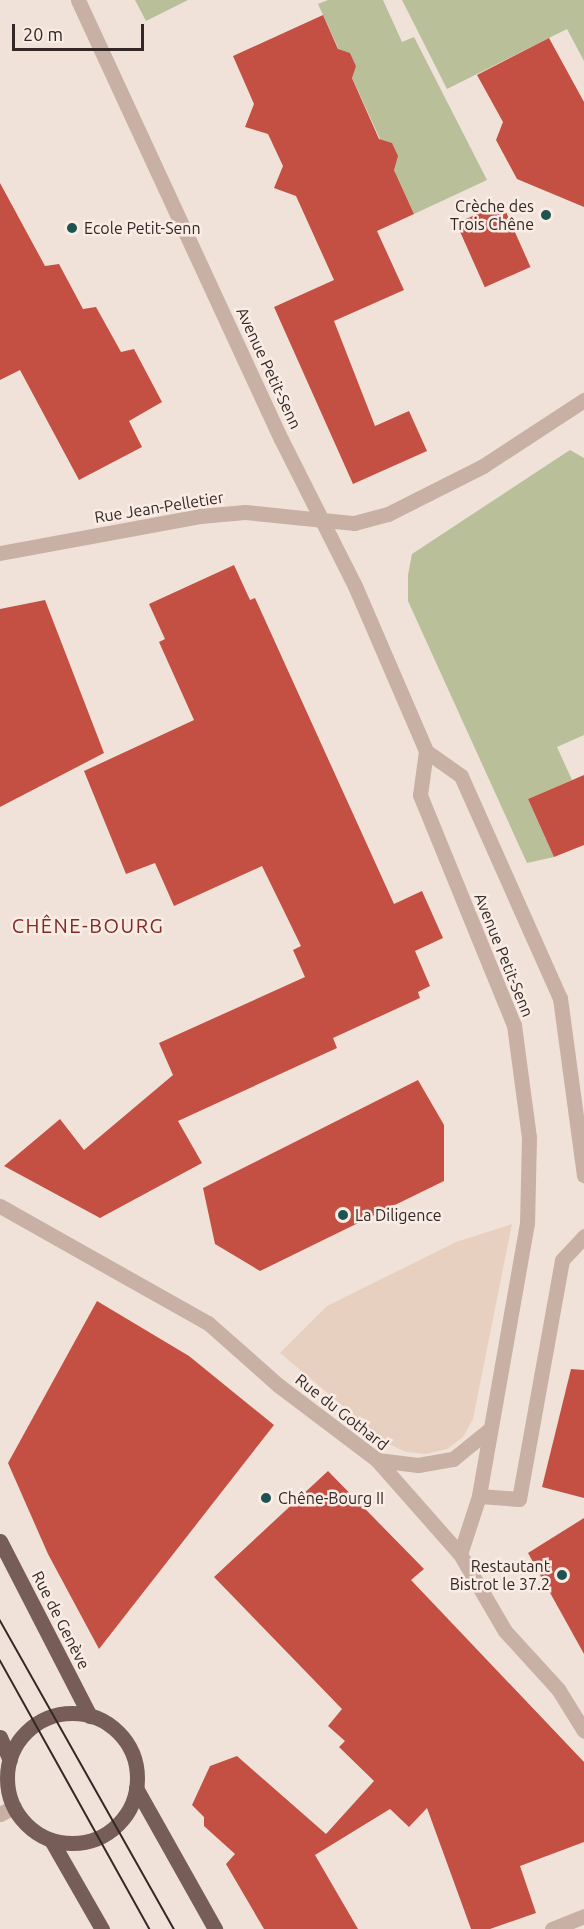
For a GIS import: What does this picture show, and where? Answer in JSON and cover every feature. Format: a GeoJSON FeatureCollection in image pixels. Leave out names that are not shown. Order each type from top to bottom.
{"type":"FeatureCollection","features":[{"type":"Feature","properties":{"kind":"main road","name":"Rue de Genève"},"geometry":{"type":"LineString","coordinates":[[0,1541],[90,1716]]}},
{"type":"Feature","properties":{"kind":"main road"},"geometry":{"type":"LineString","coordinates":[[136,1788],[128,1811],[108,1832],[89,1841],[51,1840],[32,1829],[14,1807],[8,1788],[10,1760],[16,1744],[36,1724],[66,1713],[90,1716],[107,1722],[122,1736],[133,1756],[136,1788],[215,1929]]}},
{"type":"Feature","properties":{"kind":"main road"},"geometry":{"type":"LineString","coordinates":[[0,1737],[10,1760]]}},
{"type":"Feature","properties":{"kind":"main road"},"geometry":{"type":"LineString","coordinates":[[51,1840],[102,1929]]}},
{"type":"Feature","properties":{"kind":"street","name":"Avenue Petit-Senn"},"geometry":{"type":"LineString","coordinates":[[78,0],[324,522],[426,751],[461,776],[560,998],[584,1175]]}},
{"type":"Feature","properties":{"kind":"street","name":"Rue Jean-Pelletier"},"geometry":{"type":"LineString","coordinates":[[0,553],[200,516],[245,512],[324,522],[354,523],[388,514],[483,466],[584,400]]}},
{"type":"Feature","properties":{"kind":"street","name":"Avenue Petit-Senn"},"geometry":{"type":"LineString","coordinates":[[426,751],[420,795],[514,1025],[529,1137],[527,1224],[479,1496],[460,1554]]}},
{"type":"Feature","properties":{"kind":"street","name":"Rue du Gothard"},"geometry":{"type":"LineString","coordinates":[[0,1206],[208,1323],[278,1385],[377,1461],[460,1554],[505,1632],[558,1689],[584,1731]]}},
{"type":"Feature","properties":{"kind":"street"},"geometry":{"type":"LineString","coordinates":[[479,1496],[519,1499],[562,1260],[584,1236]]}},
{"type":"Feature","properties":{"kind":"street"},"geometry":{"type":"LineString","coordinates":[[377,1461],[418,1466],[453,1459],[490,1429]]}},
{"type":"Feature","properties":{"kind":"street"},"geometry":{"type":"LineString","coordinates":[[0,1814],[14,1807]]}},
{"type":"Feature","properties":{"kind":"street"},"geometry":{"type":"LineString","coordinates":[[552,1929],[584,1916]]}},
{"type":"Feature","properties":{"kind":"green space"},"geometry":{"type":"Polygon","coordinates":[[[135,0],[188,0],[146,21],[135,0]]]}},
{"type":"Feature","properties":{"kind":"green space"},"geometry":{"type":"Polygon","coordinates":[[[328,0],[383,0],[402,42],[414,37],[487,180],[414,214],[350,73],[356,66],[350,53],[340,52],[318,4],[328,0]]]}},
{"type":"Feature","properties":{"kind":"green space"},"geometry":{"type":"Polygon","coordinates":[[[402,0],[584,0],[584,61],[567,29],[447,89],[402,0]]]}},
{"type":"Feature","properties":{"kind":"green space"},"geometry":{"type":"Polygon","coordinates":[[[570,450],[584,458],[584,735],[557,747],[572,780],[528,799],[554,857],[527,863],[408,601],[408,575],[412,554],[570,450]]]}},
{"type":"Feature","properties":{"kind":"shaded area"},"geometry":{"type":"Polygon","coordinates":[[[512,1224],[473,1419],[463,1437],[447,1449],[426,1454],[406,1452],[387,1443],[280,1353],[327,1306],[456,1242],[512,1224]]]}},
{"type":"Feature","properties":{"kind":"building"},"geometry":{"type":"Polygon","coordinates":[[[323,15],[338,49],[350,53],[356,66],[352,78],[379,139],[392,143],[398,156],[394,170],[414,214],[377,231],[404,290],[334,321],[375,426],[409,411],[427,451],[353,484],[274,307],[334,280],[296,196],[274,188],[283,166],[268,134],[245,127],[254,104],[233,56],[323,15]]]}},
{"type":"Feature","properties":{"kind":"building"},"geometry":{"type":"Polygon","coordinates":[[[549,38],[584,102],[584,207],[517,179],[496,140],[503,122],[477,75],[549,38]]]}},
{"type":"Feature","properties":{"kind":"building"},"geometry":{"type":"Polygon","coordinates":[[[0,183],[45,266],[59,264],[83,309],[96,307],[121,352],[134,349],[162,402],[129,421],[142,447],[79,480],[20,370],[0,380],[0,183]]]}},
{"type":"Feature","properties":{"kind":"building"},"geometry":{"type":"Polygon","coordinates":[[[502,203],[530,267],[485,287],[456,223],[502,203]]]}},
{"type":"Feature","properties":{"kind":"building"},"geometry":{"type":"Polygon","coordinates":[[[234,565],[250,600],[255,598],[394,904],[422,891],[443,938],[415,951],[430,986],[418,992],[420,998],[333,1038],[337,1048],[178,1121],[202,1163],[100,1218],[4,1166],[60,1119],[84,1150],[173,1075],[159,1043],[305,977],[293,950],[301,946],[262,866],[174,906],[155,863],[126,874],[84,771],[194,720],[159,642],[165,639],[149,604],[234,565]]]}},
{"type":"Feature","properties":{"kind":"building"},"geometry":{"type":"Polygon","coordinates":[[[45,600],[104,753],[0,807],[0,609],[45,600]]]}},
{"type":"Feature","properties":{"kind":"building"},"geometry":{"type":"Polygon","coordinates":[[[584,775],[584,845],[554,857],[528,799],[584,775]]]}},
{"type":"Feature","properties":{"kind":"building"},"geometry":{"type":"Polygon","coordinates":[[[418,1080],[444,1125],[444,1181],[260,1271],[215,1244],[203,1188],[418,1080]]]}},
{"type":"Feature","properties":{"kind":"building"},"geometry":{"type":"Polygon","coordinates":[[[97,1301],[189,1356],[274,1425],[99,1649],[48,1554],[8,1463],[97,1301]]]}},
{"type":"Feature","properties":{"kind":"building"},"geometry":{"type":"Polygon","coordinates":[[[571,1369],[584,1370],[584,1498],[542,1487],[571,1369]]]}},
{"type":"Feature","properties":{"kind":"building"},"geometry":{"type":"Polygon","coordinates":[[[328,1471],[424,1569],[411,1580],[584,1762],[584,1842],[520,1866],[536,1913],[490,1929],[471,1929],[427,1808],[409,1827],[390,1809],[315,1855],[358,1929],[264,1929],[226,1864],[235,1854],[204,1826],[204,1817],[192,1805],[210,1766],[237,1756],[326,1834],[374,1781],[339,1747],[345,1741],[328,1726],[342,1709],[214,1577],[328,1471]]]}},
{"type":"Feature","properties":{"kind":"building","name":"Restautant Bistrot le 37.2"},"geometry":{"type":"Polygon","coordinates":[[[584,1518],[584,1654],[528,1553],[584,1518]]]}},
{"type":"Feature","properties":{"kind":"tram line"},"geometry":{"type":"LineString","coordinates":[[0,1620],[174,1929]]}},
{"type":"Feature","properties":{"kind":"tram line"},"geometry":{"type":"LineString","coordinates":[[0,1660],[150,1929]]}},
{"type":"Feature","properties":{"kind":"place","name":"Crèche des Trois Chêne"},"geometry":{"type":"Point","coordinates":[546,215]}},
{"type":"Feature","properties":{"kind":"place","name":"Ecole Petit-Senn"},"geometry":{"type":"Point","coordinates":[72,228]}},
{"type":"Feature","properties":{"kind":"place","name":"La Diligence"},"geometry":{"type":"Point","coordinates":[343,1215]}},
{"type":"Feature","properties":{"kind":"place","name":"Chêne-Bourg II"},"geometry":{"type":"Point","coordinates":[266,1498]}},
{"type":"Feature","properties":{"kind":"place","name":"Restautant Bistrot le 37.2"},"geometry":{"type":"Point","coordinates":[562,1575]}},
{"type":"Feature","properties":{"kind":"district","name":"CHÊNE-BOURG"},"geometry":{"type":"Point","coordinates":[88,925]}}]}
